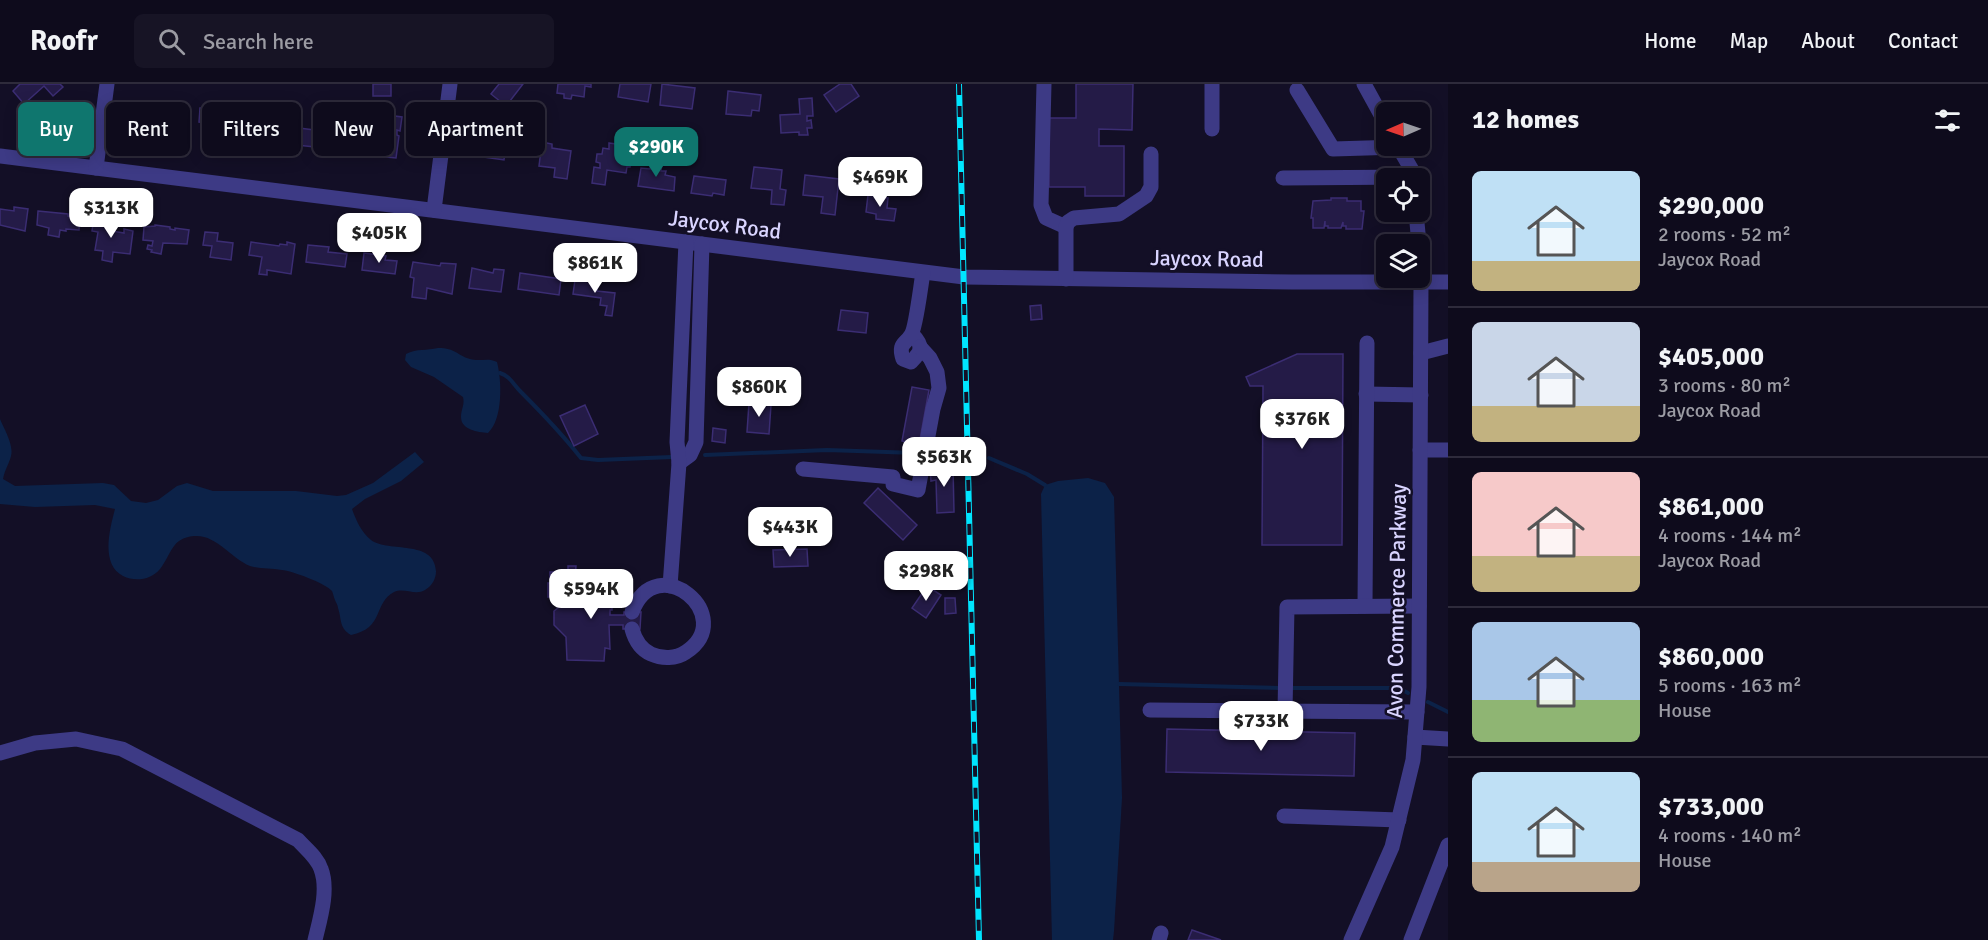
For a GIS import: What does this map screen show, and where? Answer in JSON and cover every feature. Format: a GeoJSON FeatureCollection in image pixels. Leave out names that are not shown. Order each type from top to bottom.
{"type":"FeatureCollection","features":[{"type":"Feature","properties":{"kind":"street"},"geometry":{"type":"LineString","coordinates":[[96,168],[107,84]]}},
{"type":"Feature","properties":{"kind":"street"},"geometry":{"type":"LineString","coordinates":[[434,210],[450,84]]}},
{"type":"Feature","properties":{"kind":"street"},"geometry":{"type":"LineString","coordinates":[[1044,84],[1041,205],[1046,218],[1066,227]]}},
{"type":"Feature","properties":{"kind":"street"},"geometry":{"type":"LineString","coordinates":[[1212,84],[1212,129]]}},
{"type":"Feature","properties":{"kind":"street"},"geometry":{"type":"LineString","coordinates":[[1364,84],[1376,106]]}},
{"type":"Feature","properties":{"kind":"street"},"geometry":{"type":"LineString","coordinates":[[1297,90],[1333,149],[1376,147]]}},
{"type":"Feature","properties":{"kind":"street"},"geometry":{"type":"LineString","coordinates":[[1066,279],[1066,227],[1068,222],[1074,218],[1119,214],[1146,196],[1151,187],[1151,154]]}},
{"type":"Feature","properties":{"kind":"street","name":"Jaycox Road"},"geometry":{"type":"LineString","coordinates":[[0,156],[964,277],[1376,282]]}},
{"type":"Feature","properties":{"kind":"street"},"geometry":{"type":"LineString","coordinates":[[1283,178],[1376,178]]}},
{"type":"Feature","properties":{"kind":"street"},"geometry":{"type":"LineString","coordinates":[[670,586],[679,463],[677,442],[686,242]]}},
{"type":"Feature","properties":{"kind":"street"},"geometry":{"type":"LineString","coordinates":[[679,463],[690,455],[696,442],[702,244]]}},
{"type":"Feature","properties":{"kind":"street"},"geometry":{"type":"LineString","coordinates":[[803,469],[893,477],[892,484],[918,490],[939,388],[930,357],[916,341],[923,273]]}},
{"type":"Feature","properties":{"kind":"street","name":"Jaycox Road"},"geometry":{"type":"LineString","coordinates":[[1430,282],[1448,282]]}},
{"type":"Feature","properties":{"kind":"street","name":"Avon Commerce Parkway"},"geometry":{"type":"LineString","coordinates":[[1351,940],[1392,847],[1413,760],[1417,712],[1419,606],[1421,288]]}},
{"type":"Feature","properties":{"kind":"street"},"geometry":{"type":"LineString","coordinates":[[1365,606],[1366,343]]}},
{"type":"Feature","properties":{"kind":"street"},"geometry":{"type":"LineString","coordinates":[[1421,353],[1448,346]]}},
{"type":"Feature","properties":{"kind":"street"},"geometry":{"type":"LineString","coordinates":[[1366,394],[1421,395]]}},
{"type":"Feature","properties":{"kind":"street"},"geometry":{"type":"LineString","coordinates":[[1420,450],[1448,450]]}},
{"type":"Feature","properties":{"kind":"street"},"geometry":{"type":"LineString","coordinates":[[632,612],[638,599],[648,591],[657,587],[670,586],[687,592],[695,599],[700,608],[702,626],[700,636],[694,645],[679,655],[669,657],[658,657],[641,647],[632,629]]}},
{"type":"Feature","properties":{"kind":"street"},"geometry":{"type":"LineString","coordinates":[[1285,711],[1287,607],[1419,606]]}},
{"type":"Feature","properties":{"kind":"street"},"geometry":{"type":"LineString","coordinates":[[1150,710],[1417,712]]}},
{"type":"Feature","properties":{"kind":"street"},"geometry":{"type":"LineString","coordinates":[[1415,738],[1448,739]]}},
{"type":"Feature","properties":{"kind":"street"},"geometry":{"type":"LineString","coordinates":[[0,753],[34,743],[76,739],[122,749],[298,840],[315,858],[322,870],[324,890],[315,940]]}},
{"type":"Feature","properties":{"kind":"street"},"geometry":{"type":"LineString","coordinates":[[1284,816],[1399,820]]}},
{"type":"Feature","properties":{"kind":"street"},"geometry":{"type":"LineString","coordinates":[[1411,940],[1448,845]]}},
{"type":"Feature","properties":{"kind":"water"},"geometry":{"type":"Polygon","coordinates":[[[438,348],[452,350],[470,359],[497,362],[500,379],[499,409],[493,427],[488,433],[471,430],[464,425],[461,417],[463,397],[434,377],[411,367],[405,360],[406,354],[410,352],[438,348]]]}},
{"type":"Feature","properties":{"kind":"water"},"geometry":{"type":"Polygon","coordinates":[[[0,419],[12,452],[3,479],[15,486],[103,483],[114,485],[131,501],[146,503],[158,500],[177,486],[187,483],[213,491],[296,491],[346,495],[373,483],[415,452],[424,462],[401,481],[365,499],[352,509],[357,522],[371,540],[379,544],[410,548],[428,554],[436,571],[434,579],[430,586],[421,592],[402,590],[394,592],[383,602],[369,627],[351,635],[343,627],[332,591],[328,588],[293,573],[250,566],[202,536],[186,537],[176,543],[160,569],[152,576],[143,579],[128,578],[116,570],[109,555],[109,535],[115,509],[95,505],[35,507],[0,504],[0,419]]]}},
{"type":"Feature","properties":{"kind":"water"},"geometry":{"type":"Polygon","coordinates":[[[1088,478],[1105,483],[1114,497],[1122,798],[1114,931],[1113,940],[1052,940],[1041,494],[1045,485],[1058,481],[1088,478]]]}},
{"type":"Feature","properties":{"kind":"building"},"geometry":{"type":"Polygon","coordinates":[[[20,84],[60,84],[63,87],[53,96],[44,86],[26,102],[22,102],[13,91],[20,84]]]}},
{"type":"Feature","properties":{"kind":"building"},"geometry":{"type":"Polygon","coordinates":[[[373,84],[391,84],[391,96],[373,96],[373,84]]]}},
{"type":"Feature","properties":{"kind":"building"},"geometry":{"type":"Polygon","coordinates":[[[499,84],[523,84],[509,102],[501,102],[491,94],[499,84]]]}},
{"type":"Feature","properties":{"kind":"building"},"geometry":{"type":"Polygon","coordinates":[[[558,84],[591,84],[591,87],[585,86],[584,97],[572,95],[571,99],[564,98],[564,94],[557,93],[558,84]]]}},
{"type":"Feature","properties":{"kind":"building"},"geometry":{"type":"Polygon","coordinates":[[[620,84],[651,84],[648,102],[618,97],[620,84]]]}},
{"type":"Feature","properties":{"kind":"building"},"geometry":{"type":"Polygon","coordinates":[[[662,84],[695,88],[692,109],[660,105],[662,84]]]}},
{"type":"Feature","properties":{"kind":"building"},"geometry":{"type":"Polygon","coordinates":[[[840,84],[851,84],[859,96],[836,112],[824,95],[840,84]]]}},
{"type":"Feature","properties":{"kind":"building"},"geometry":{"type":"Polygon","coordinates":[[[1076,84],[1133,84],[1132,130],[1099,129],[1099,146],[1124,146],[1124,196],[1085,196],[1085,187],[1049,187],[1049,118],[1076,118],[1076,84]]]}},
{"type":"Feature","properties":{"kind":"building"},"geometry":{"type":"Polygon","coordinates":[[[728,91],[761,95],[759,111],[752,110],[751,116],[726,114],[728,91]]]}},
{"type":"Feature","properties":{"kind":"building"},"geometry":{"type":"Polygon","coordinates":[[[812,98],[813,116],[807,116],[807,121],[811,120],[812,128],[807,128],[808,135],[799,135],[799,132],[781,133],[780,115],[800,114],[799,99],[812,98]]]}},
{"type":"Feature","properties":{"kind":"building"},"geometry":{"type":"Polygon","coordinates":[[[200,108],[202,108],[202,122],[199,122],[200,108]]]}},
{"type":"Feature","properties":{"kind":"building"},"geometry":{"type":"Polygon","coordinates":[[[394,116],[402,117],[400,131],[397,130],[399,136],[396,158],[376,156],[394,156],[394,116]]]}},
{"type":"Feature","properties":{"kind":"building"},"geometry":{"type":"Polygon","coordinates":[[[301,128],[313,130],[313,147],[301,145],[301,128]]]}},
{"type":"Feature","properties":{"kind":"building"},"geometry":{"type":"Polygon","coordinates":[[[545,143],[552,144],[552,148],[571,151],[567,179],[554,177],[555,168],[539,166],[540,156],[545,156],[545,143]]]}},
{"type":"Feature","properties":{"kind":"building"},"geometry":{"type":"Polygon","coordinates":[[[609,143],[623,145],[622,151],[632,152],[630,167],[627,167],[626,173],[607,170],[605,185],[592,183],[594,167],[600,168],[600,163],[596,162],[597,154],[602,154],[603,148],[609,149],[609,143]]]}},
{"type":"Feature","properties":{"kind":"building"},"geometry":{"type":"Polygon","coordinates":[[[484,156],[504,156],[504,160],[484,156]]]}},
{"type":"Feature","properties":{"kind":"building"},"geometry":{"type":"Polygon","coordinates":[[[651,162],[662,163],[661,171],[666,171],[665,175],[675,177],[674,191],[638,186],[641,168],[650,169],[651,162]]]}},
{"type":"Feature","properties":{"kind":"building"},"geometry":{"type":"Polygon","coordinates":[[[754,167],[782,170],[780,189],[786,190],[784,205],[771,204],[772,190],[751,188],[754,167]]]}},
{"type":"Feature","properties":{"kind":"building"},"geometry":{"type":"Polygon","coordinates":[[[805,175],[839,179],[835,215],[821,213],[823,197],[803,195],[805,175]]]}},
{"type":"Feature","properties":{"kind":"building"},"geometry":{"type":"Polygon","coordinates":[[[694,176],[726,180],[724,195],[691,193],[694,176]]]}},
{"type":"Feature","properties":{"kind":"building"},"geometry":{"type":"Polygon","coordinates":[[[868,195],[888,198],[887,208],[896,209],[894,221],[876,219],[876,214],[866,212],[868,195]]]}},
{"type":"Feature","properties":{"kind":"building"},"geometry":{"type":"Polygon","coordinates":[[[1331,198],[1361,201],[1361,211],[1364,211],[1362,229],[1346,229],[1343,222],[1341,228],[1328,228],[1325,226],[1325,221],[1324,228],[1313,228],[1313,218],[1311,218],[1313,201],[1331,200],[1331,198]]]}},
{"type":"Feature","properties":{"kind":"building"},"geometry":{"type":"Polygon","coordinates":[[[14,207],[28,209],[25,231],[0,225],[0,209],[14,211],[14,207]]]}},
{"type":"Feature","properties":{"kind":"building"},"geometry":{"type":"Polygon","coordinates":[[[38,211],[80,217],[79,230],[60,230],[59,237],[48,235],[49,228],[37,225],[38,211]]]}},
{"type":"Feature","properties":{"kind":"building"},"geometry":{"type":"Polygon","coordinates":[[[94,218],[113,221],[112,231],[124,233],[124,229],[133,231],[130,254],[113,252],[112,262],[102,260],[103,251],[95,250],[98,232],[92,231],[94,218]]]}},
{"type":"Feature","properties":{"kind":"building"},"geometry":{"type":"Polygon","coordinates":[[[155,225],[175,230],[175,228],[189,230],[187,244],[163,243],[161,254],[151,252],[152,250],[147,249],[148,245],[152,246],[153,241],[143,240],[144,227],[155,225]]]}},
{"type":"Feature","properties":{"kind":"building"},"geometry":{"type":"Polygon","coordinates":[[[205,232],[218,233],[217,241],[233,243],[231,260],[210,257],[212,246],[203,245],[205,232]]]}},
{"type":"Feature","properties":{"kind":"building"},"geometry":{"type":"Polygon","coordinates":[[[251,242],[279,246],[280,244],[287,245],[287,242],[295,244],[291,274],[267,270],[267,275],[259,274],[262,257],[249,255],[251,242]]]}},
{"type":"Feature","properties":{"kind":"building"},"geometry":{"type":"Polygon","coordinates":[[[308,245],[329,247],[328,252],[347,254],[345,267],[306,262],[308,245]]]}},
{"type":"Feature","properties":{"kind":"building"},"geometry":{"type":"Polygon","coordinates":[[[364,253],[386,256],[385,260],[397,261],[395,274],[362,270],[364,253]]]}},
{"type":"Feature","properties":{"kind":"building"},"geometry":{"type":"Polygon","coordinates":[[[413,262],[440,266],[441,263],[456,264],[452,294],[427,288],[426,299],[412,297],[414,278],[410,277],[413,262]]]}},
{"type":"Feature","properties":{"kind":"building"},"geometry":{"type":"Polygon","coordinates":[[[472,268],[493,273],[494,269],[504,270],[501,292],[469,288],[472,268]]]}},
{"type":"Feature","properties":{"kind":"building"},"geometry":{"type":"Polygon","coordinates":[[[520,273],[561,279],[559,295],[518,289],[520,273]]]}},
{"type":"Feature","properties":{"kind":"building"},"geometry":{"type":"Polygon","coordinates":[[[582,279],[599,281],[597,291],[615,293],[612,316],[605,315],[607,306],[600,305],[601,298],[573,294],[575,280],[582,281],[582,279]]]}},
{"type":"Feature","properties":{"kind":"building"},"geometry":{"type":"Polygon","coordinates":[[[1041,305],[1042,319],[1031,320],[1030,306],[1041,305]]]}},
{"type":"Feature","properties":{"kind":"building"},"geometry":{"type":"Polygon","coordinates":[[[841,310],[868,313],[866,333],[838,330],[841,310]]]}},
{"type":"Feature","properties":{"kind":"building"},"geometry":{"type":"Polygon","coordinates":[[[1297,354],[1343,354],[1342,545],[1262,545],[1263,386],[1250,386],[1246,377],[1297,354]]]}},
{"type":"Feature","properties":{"kind":"building"},"geometry":{"type":"Polygon","coordinates":[[[912,387],[929,390],[919,445],[902,441],[912,387]]]}},
{"type":"Feature","properties":{"kind":"building"},"geometry":{"type":"Polygon","coordinates":[[[749,403],[771,405],[769,434],[747,432],[749,403]]]}},
{"type":"Feature","properties":{"kind":"building"},"geometry":{"type":"Polygon","coordinates":[[[585,405],[598,434],[574,446],[560,416],[585,405]]]}},
{"type":"Feature","properties":{"kind":"building"},"geometry":{"type":"Polygon","coordinates":[[[713,428],[726,430],[725,443],[712,441],[713,428]]]}},
{"type":"Feature","properties":{"kind":"building"},"geometry":{"type":"Polygon","coordinates":[[[953,466],[954,512],[937,513],[936,480],[931,481],[930,467],[953,466]]]}},
{"type":"Feature","properties":{"kind":"building"},"geometry":{"type":"Polygon","coordinates":[[[878,488],[917,525],[903,540],[864,503],[878,488]]]}},
{"type":"Feature","properties":{"kind":"building"},"geometry":{"type":"Polygon","coordinates":[[[807,549],[808,566],[774,567],[773,550],[807,549]]]}},
{"type":"Feature","properties":{"kind":"building"},"geometry":{"type":"Polygon","coordinates":[[[568,566],[576,566],[575,579],[568,579],[568,566]]]}},
{"type":"Feature","properties":{"kind":"building"},"geometry":{"type":"Polygon","coordinates":[[[550,572],[561,572],[562,580],[550,580],[550,572]]]}},
{"type":"Feature","properties":{"kind":"building"},"geometry":{"type":"Polygon","coordinates":[[[594,575],[606,575],[605,591],[612,592],[610,615],[641,612],[640,629],[623,629],[623,625],[609,625],[610,649],[605,648],[604,661],[567,660],[566,637],[554,625],[554,611],[567,601],[568,590],[580,590],[580,578],[594,578],[594,575]]]}},
{"type":"Feature","properties":{"kind":"building"},"geometry":{"type":"Polygon","coordinates":[[[548,583],[565,583],[564,597],[548,597],[548,583]]]}},
{"type":"Feature","properties":{"kind":"building"},"geometry":{"type":"Polygon","coordinates":[[[927,586],[941,595],[926,618],[912,608],[927,586]]]}},
{"type":"Feature","properties":{"kind":"building"},"geometry":{"type":"Polygon","coordinates":[[[945,598],[955,598],[956,613],[945,614],[945,598]]]}},
{"type":"Feature","properties":{"kind":"building"},"geometry":{"type":"Polygon","coordinates":[[[1167,729],[1355,733],[1354,776],[1166,772],[1167,729]]]}},
{"type":"Feature","properties":{"kind":"building"},"geometry":{"type":"Polygon","coordinates":[[[1192,930],[1221,940],[1188,940],[1192,930]]]}},
{"type":"Feature","properties":{"kind":"waterway"},"geometry":{"type":"LineString","coordinates":[[500,373],[511,380],[581,458],[598,460],[672,457]]}},
{"type":"Feature","properties":{"kind":"waterway"},"geometry":{"type":"LineString","coordinates":[[705,455],[827,450],[916,453]]}},
{"type":"Feature","properties":{"kind":"waterway"},"geometry":{"type":"LineString","coordinates":[[936,453],[955,455]]}},
{"type":"Feature","properties":{"kind":"waterway"},"geometry":{"type":"LineString","coordinates":[[989,458],[1027,474],[1045,485]]}},
{"type":"Feature","properties":{"kind":"waterway"},"geometry":{"type":"LineString","coordinates":[[1119,684],[1282,688]]}},
{"type":"Feature","properties":{"kind":"waterway"},"geometry":{"type":"LineString","coordinates":[[1290,688],[1399,688],[1408,693]]}},
{"type":"Feature","properties":{"kind":"waterway"},"geometry":{"type":"LineString","coordinates":[[1428,702],[1448,712]]}},
{"type":"Feature","properties":{"kind":"railway"},"geometry":{"type":"LineString","coordinates":[[959,84],[979,940]]}}]}
